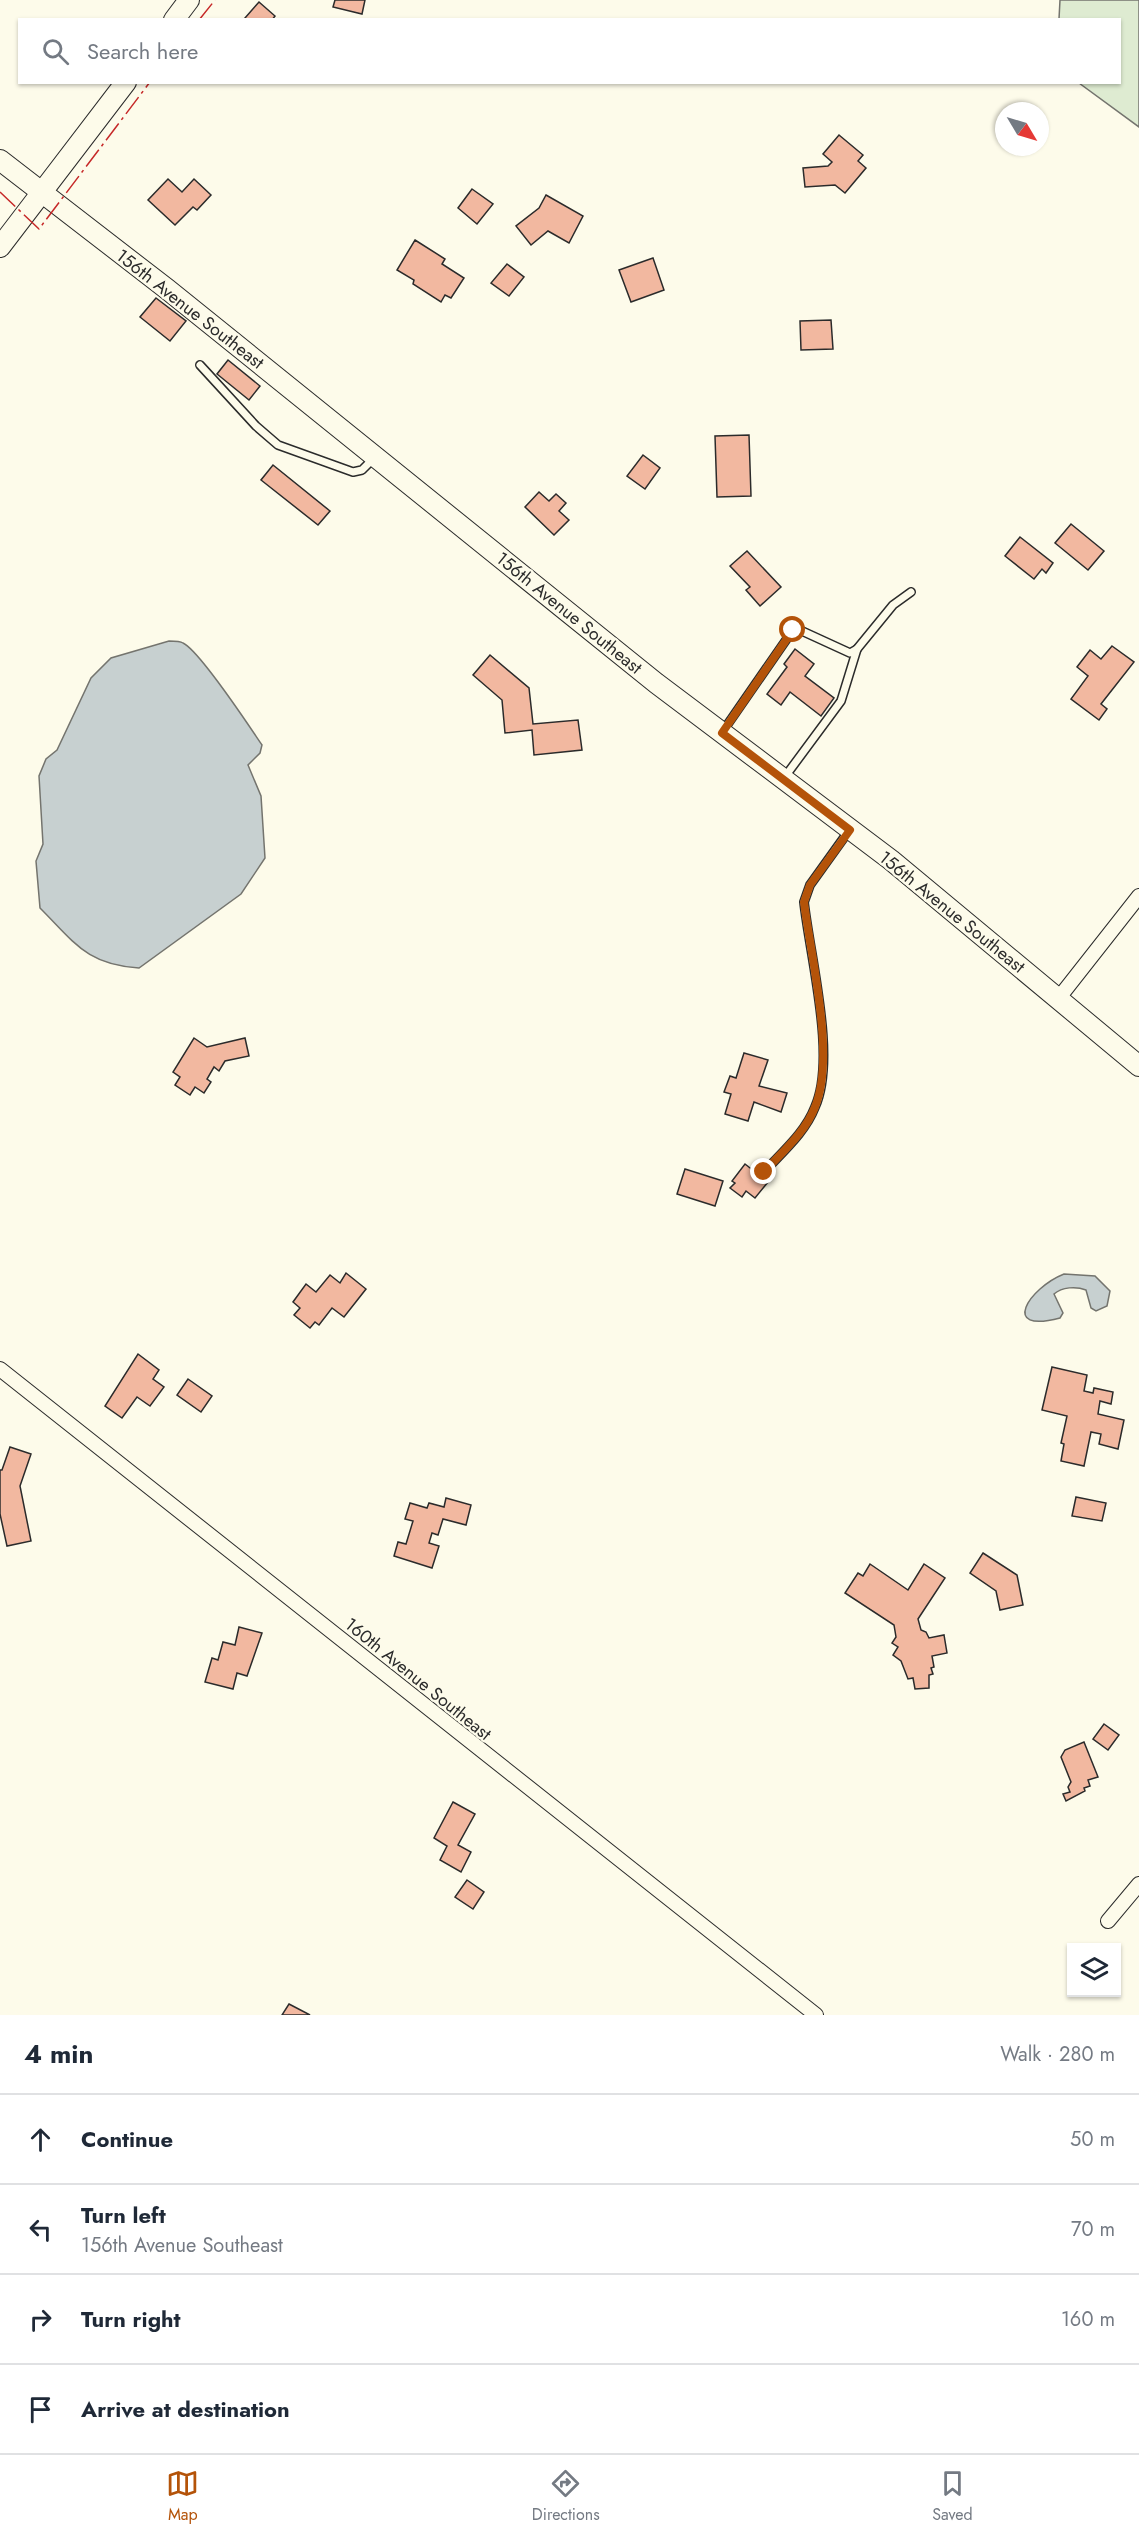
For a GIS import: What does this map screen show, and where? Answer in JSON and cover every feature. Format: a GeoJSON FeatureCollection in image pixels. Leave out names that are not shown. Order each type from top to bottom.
{"type":"FeatureCollection","features":[{"type":"Feature","properties":{"kind":"street"},"geometry":{"type":"LineString","coordinates":[[176,18],[189,0]]}},
{"type":"Feature","properties":{"kind":"street"},"geometry":{"type":"LineString","coordinates":[[0,247],[124,84]]}},
{"type":"Feature","properties":{"kind":"street","name":"156th Avenue Southeast"},"geometry":{"type":"LineString","coordinates":[[0,160],[167,289],[656,683],[850,830],[1139,1066]]}},
{"type":"Feature","properties":{"kind":"street"},"geometry":{"type":"LineString","coordinates":[[1058,999],[1139,896]]}},
{"type":"Feature","properties":{"kind":"street","name":"160th Avenue Southeast"},"geometry":{"type":"LineString","coordinates":[[0,1369],[816,2015]]}},
{"type":"Feature","properties":{"kind":"street"},"geometry":{"type":"LineString","coordinates":[[1107,1921],[1139,1884]]}},
{"type":"Feature","properties":{"kind":"lane"},"geometry":{"type":"LineString","coordinates":[[200,365],[255,426],[278,445],[353,472],[362,470],[374,457]]}},
{"type":"Feature","properties":{"kind":"lane"},"geometry":{"type":"LineString","coordinates":[[722,733],[793,630],[802,631],[850,653],[857,649],[893,605],[911,592]]}},
{"type":"Feature","properties":{"kind":"lane"},"geometry":{"type":"LineString","coordinates":[[783,779],[841,701],[857,649]]}},
{"type":"Feature","properties":{"kind":"lane"},"geometry":{"type":"LineString","coordinates":[[764,1172],[801,1131],[816,1107],[823,1083],[820,1022],[804,902],[810,885],[850,830]]}},
{"type":"Feature","properties":{"kind":"green space"},"geometry":{"type":"Polygon","coordinates":[[[1060,0],[1139,0],[1139,127],[1080,84],[1121,84],[1121,18],[1059,18],[1060,0]]]}},
{"type":"Feature","properties":{"kind":"shaded area"},"geometry":{"type":"Polygon","coordinates":[[[169,641],[183,643],[201,660],[262,745],[260,753],[248,765],[261,796],[265,858],[241,894],[139,968],[121,966],[94,957],[83,950],[40,908],[36,861],[43,844],[39,776],[46,759],[57,750],[91,678],[111,658],[169,641]]]}},
{"type":"Feature","properties":{"kind":"shaded area"},"geometry":{"type":"Polygon","coordinates":[[[1064,1274],[1095,1276],[1110,1291],[1107,1306],[1096,1311],[1091,1308],[1086,1290],[1065,1289],[1054,1294],[1063,1313],[1060,1318],[1030,1320],[1025,1315],[1031,1298],[1051,1281],[1064,1274]]]}},
{"type":"Feature","properties":{"kind":"building"},"geometry":{"type":"Polygon","coordinates":[[[335,0],[365,0],[362,14],[333,7],[335,0]]]}},
{"type":"Feature","properties":{"kind":"building"},"geometry":{"type":"Polygon","coordinates":[[[259,2],[275,16],[274,18],[245,18],[259,2]]]}},
{"type":"Feature","properties":{"kind":"building"},"geometry":{"type":"Polygon","coordinates":[[[839,135],[863,155],[858,161],[866,168],[845,193],[835,185],[805,187],[803,168],[828,166],[832,162],[823,154],[839,135]]]}},
{"type":"Feature","properties":{"kind":"building"},"geometry":{"type":"Polygon","coordinates":[[[168,179],[182,192],[194,179],[211,195],[197,210],[193,207],[175,225],[148,200],[168,179]]]}},
{"type":"Feature","properties":{"kind":"building"},"geometry":{"type":"Polygon","coordinates":[[[472,189],[493,204],[477,224],[458,208],[472,189]]]}},
{"type":"Feature","properties":{"kind":"building"},"geometry":{"type":"Polygon","coordinates":[[[546,195],[583,216],[569,243],[548,231],[531,245],[516,226],[539,208],[546,195]]]}},
{"type":"Feature","properties":{"kind":"building"},"geometry":{"type":"Polygon","coordinates":[[[415,240],[445,259],[442,264],[464,278],[451,298],[445,295],[441,302],[413,284],[414,280],[397,270],[415,240]]]}},
{"type":"Feature","properties":{"kind":"building"},"geometry":{"type":"Polygon","coordinates":[[[653,258],[664,290],[631,302],[619,270],[653,258]]]}},
{"type":"Feature","properties":{"kind":"building"},"geometry":{"type":"Polygon","coordinates":[[[507,264],[524,277],[509,296],[491,283],[507,264]]]}},
{"type":"Feature","properties":{"kind":"building"},"geometry":{"type":"Polygon","coordinates":[[[156,298],[186,321],[170,341],[140,317],[156,298]]]}},
{"type":"Feature","properties":{"kind":"building"},"geometry":{"type":"Polygon","coordinates":[[[831,320],[833,349],[801,350],[800,321],[831,320]]]}},
{"type":"Feature","properties":{"kind":"building"},"geometry":{"type":"Polygon","coordinates":[[[228,360],[260,386],[249,400],[217,374],[228,360]]]}},
{"type":"Feature","properties":{"kind":"building"},"geometry":{"type":"Polygon","coordinates":[[[749,435],[751,496],[717,497],[715,436],[749,435]]]}},
{"type":"Feature","properties":{"kind":"building"},"geometry":{"type":"Polygon","coordinates":[[[643,455],[660,468],[645,489],[627,476],[643,455]]]}},
{"type":"Feature","properties":{"kind":"building"},"geometry":{"type":"Polygon","coordinates":[[[273,465],[330,511],[318,525],[261,480],[273,465]]]}},
{"type":"Feature","properties":{"kind":"building"},"geometry":{"type":"Polygon","coordinates":[[[539,492],[549,501],[556,494],[566,503],[559,511],[569,520],[554,535],[525,507],[539,492]]]}},
{"type":"Feature","properties":{"kind":"building"},"geometry":{"type":"Polygon","coordinates":[[[1071,524],[1104,551],[1088,570],[1055,543],[1071,524]]]}},
{"type":"Feature","properties":{"kind":"building"},"geometry":{"type":"Polygon","coordinates":[[[1020,537],[1053,563],[1046,573],[1042,569],[1034,579],[1005,556],[1020,537]]]}},
{"type":"Feature","properties":{"kind":"building"},"geometry":{"type":"Polygon","coordinates":[[[747,551],[781,587],[760,606],[746,590],[750,587],[730,566],[747,551]]]}},
{"type":"Feature","properties":{"kind":"building"},"geometry":{"type":"Polygon","coordinates":[[[1112,646],[1134,662],[1101,704],[1107,709],[1099,720],[1071,699],[1088,676],[1077,667],[1090,650],[1101,659],[1112,646]]]}},
{"type":"Feature","properties":{"kind":"building"},"geometry":{"type":"Polygon","coordinates":[[[795,649],[814,664],[805,676],[834,698],[821,716],[790,692],[781,705],[767,694],[787,667],[784,664],[795,649]]]}},
{"type":"Feature","properties":{"kind":"building"},"geometry":{"type":"Polygon","coordinates":[[[490,655],[529,688],[533,724],[578,720],[582,750],[534,755],[532,730],[505,733],[502,700],[473,675],[490,655]]]}},
{"type":"Feature","properties":{"kind":"building"},"geometry":{"type":"Polygon","coordinates":[[[194,1038],[207,1047],[245,1038],[249,1056],[225,1061],[219,1071],[214,1067],[207,1079],[211,1082],[204,1093],[195,1087],[190,1095],[175,1085],[180,1077],[173,1072],[194,1038]]]}},
{"type":"Feature","properties":{"kind":"building"},"geometry":{"type":"Polygon","coordinates":[[[744,1053],[768,1060],[759,1086],[787,1093],[781,1112],[754,1102],[748,1121],[725,1114],[731,1094],[724,1092],[730,1076],[736,1078],[744,1053]]]}},
{"type":"Feature","properties":{"kind":"building"},"geometry":{"type":"Polygon","coordinates":[[[745,1164],[768,1182],[755,1198],[746,1191],[742,1197],[730,1188],[735,1183],[732,1181],[745,1164]]]}},
{"type":"Feature","properties":{"kind":"building"},"geometry":{"type":"Polygon","coordinates":[[[685,1169],[723,1181],[715,1206],[677,1194],[685,1169]]]}},
{"type":"Feature","properties":{"kind":"building"},"geometry":{"type":"Polygon","coordinates":[[[346,1273],[366,1289],[344,1317],[332,1308],[319,1325],[315,1322],[310,1328],[294,1315],[300,1308],[293,1302],[306,1284],[316,1292],[330,1275],[340,1283],[346,1273]]]}},
{"type":"Feature","properties":{"kind":"building"},"geometry":{"type":"Polygon","coordinates":[[[138,1354],[159,1370],[153,1379],[164,1387],[150,1406],[137,1397],[122,1418],[105,1406],[138,1354]]]}},
{"type":"Feature","properties":{"kind":"building"},"geometry":{"type":"Polygon","coordinates":[[[1052,1367],[1087,1375],[1084,1391],[1093,1393],[1094,1388],[1113,1392],[1111,1404],[1100,1401],[1098,1414],[1124,1420],[1118,1449],[1099,1444],[1101,1434],[1091,1432],[1084,1466],[1061,1461],[1064,1444],[1061,1443],[1067,1416],[1042,1410],[1052,1367]]]}},
{"type":"Feature","properties":{"kind":"building"},"geometry":{"type":"Polygon","coordinates":[[[188,1379],[212,1396],[201,1412],[177,1395],[188,1379]]]}},
{"type":"Feature","properties":{"kind":"building"},"geometry":{"type":"Polygon","coordinates":[[[10,1447],[31,1454],[20,1486],[31,1541],[7,1546],[0,1514],[0,1470],[2,1470],[10,1447]]]}},
{"type":"Feature","properties":{"kind":"building"},"geometry":{"type":"Polygon","coordinates":[[[1076,1497],[1106,1503],[1102,1521],[1072,1516],[1076,1497]]]}},
{"type":"Feature","properties":{"kind":"building"},"geometry":{"type":"Polygon","coordinates":[[[446,1498],[471,1505],[466,1525],[443,1519],[438,1535],[432,1533],[429,1543],[439,1546],[432,1568],[394,1556],[398,1542],[406,1544],[413,1521],[405,1519],[410,1503],[427,1508],[429,1503],[444,1507],[446,1498]]]}},
{"type":"Feature","properties":{"kind":"building"},"geometry":{"type":"Polygon","coordinates":[[[983,1553],[1017,1575],[1023,1605],[1000,1610],[996,1591],[970,1573],[983,1553]]]}},
{"type":"Feature","properties":{"kind":"building"},"geometry":{"type":"Polygon","coordinates":[[[870,1564],[908,1590],[924,1564],[945,1578],[918,1619],[921,1630],[926,1632],[929,1638],[944,1635],[947,1653],[932,1656],[934,1667],[931,1668],[933,1674],[929,1675],[929,1688],[915,1689],[913,1678],[908,1679],[901,1661],[893,1655],[898,1647],[892,1643],[896,1637],[894,1625],[845,1593],[858,1573],[863,1576],[870,1564]]]}},
{"type":"Feature","properties":{"kind":"building"},"geometry":{"type":"Polygon","coordinates":[[[239,1627],[262,1633],[247,1676],[237,1673],[233,1689],[205,1682],[212,1658],[218,1660],[223,1642],[235,1645],[239,1627]]]}},
{"type":"Feature","properties":{"kind":"building"},"geometry":{"type":"Polygon","coordinates":[[[1104,1724],[1119,1735],[1108,1750],[1093,1739],[1104,1724]]]}},
{"type":"Feature","properties":{"kind":"building"},"geometry":{"type":"Polygon","coordinates":[[[1084,1742],[1098,1777],[1088,1780],[1090,1786],[1084,1788],[1085,1791],[1066,1801],[1063,1794],[1070,1792],[1068,1787],[1071,1782],[1061,1757],[1065,1750],[1084,1742]]]}},
{"type":"Feature","properties":{"kind":"building"},"geometry":{"type":"Polygon","coordinates":[[[453,1802],[475,1814],[458,1845],[471,1852],[461,1872],[440,1860],[447,1846],[434,1838],[453,1802]]]}},
{"type":"Feature","properties":{"kind":"building"},"geometry":{"type":"Polygon","coordinates":[[[467,1880],[484,1892],[473,1909],[455,1897],[467,1880]]]}},
{"type":"Feature","properties":{"kind":"building"},"geometry":{"type":"Polygon","coordinates":[[[289,2004],[310,2015],[282,2015],[289,2004]]]}},
{"type":"Feature","properties":{"kind":"power"},"geometry":{"type":"LineString","coordinates":[[201,18],[215,0]]}},
{"type":"Feature","properties":{"kind":"power"},"geometry":{"type":"LineString","coordinates":[[0,192],[39,229],[148,84]]}},
{"type":"Feature","properties":{"kind":"route"},"geometry":{"type":"LineString","coordinates":[[764,1172],[811,1117],[823,1083],[820,1022],[804,902],[810,885],[850,830],[722,733],[793,630]]}}]}
